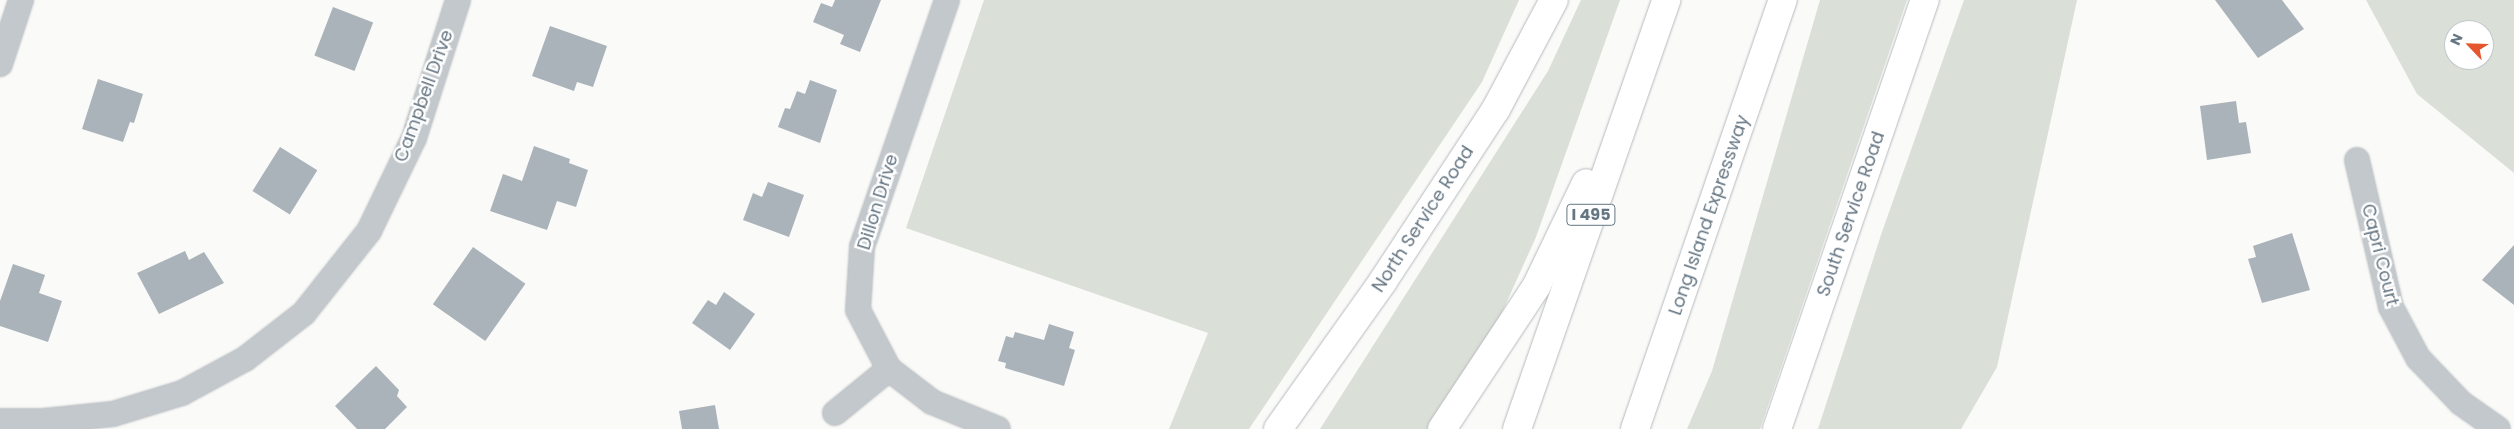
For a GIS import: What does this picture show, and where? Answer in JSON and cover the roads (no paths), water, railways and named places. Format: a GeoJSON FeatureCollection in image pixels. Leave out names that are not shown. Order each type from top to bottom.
{"type":"FeatureCollection","features":[{"type":"Feature","properties":{"kind":"main road","name":"North Service Road"},"geometry":{"type":"LineString","coordinates":[[1278,429],[1383,281],[1496,109],[1554,0]]}},
{"type":"Feature","properties":{"kind":"main road","name":"I 495"},"geometry":{"type":"LineString","coordinates":[[1517,429],[1666,0]]}},
{"type":"Feature","properties":{"kind":"main road","name":"Long Island Expressway"},"geometry":{"type":"LineString","coordinates":[[1635,429],[1783,0]]}},
{"type":"Feature","properties":{"kind":"main road","name":"South Service Road"},"geometry":{"type":"LineString","coordinates":[[1777,429],[1925,0]]}},
{"type":"Feature","properties":{"kind":"main road"},"geometry":{"type":"LineString","coordinates":[[1442,429],[1536,287],[1644,62]]}},
{"type":"Feature","properties":{"kind":"street"},"geometry":{"type":"LineString","coordinates":[[0,64],[21,0]]}},
{"type":"Feature","properties":{"kind":"street","name":"Campbell Drive"},"geometry":{"type":"LineString","coordinates":[[0,421],[44,421],[113,414],[182,393],[245,359],[304,313],[369,231],[414,138],[458,0]]}},
{"type":"Feature","properties":{"kind":"street","name":"Dillon Drive"},"geometry":{"type":"LineString","coordinates":[[947,0],[862,247],[858,310],[889,369],[932,402],[997,428]]}},
{"type":"Feature","properties":{"kind":"street","name":"Capri Court"},"geometry":{"type":"LineString","coordinates":[[2356,160],[2390,307],[2418,358],[2461,403],[2498,429]]}},
{"type":"Feature","properties":{"kind":"street"},"geometry":{"type":"LineString","coordinates":[[835,413],[889,369]]}}]}
